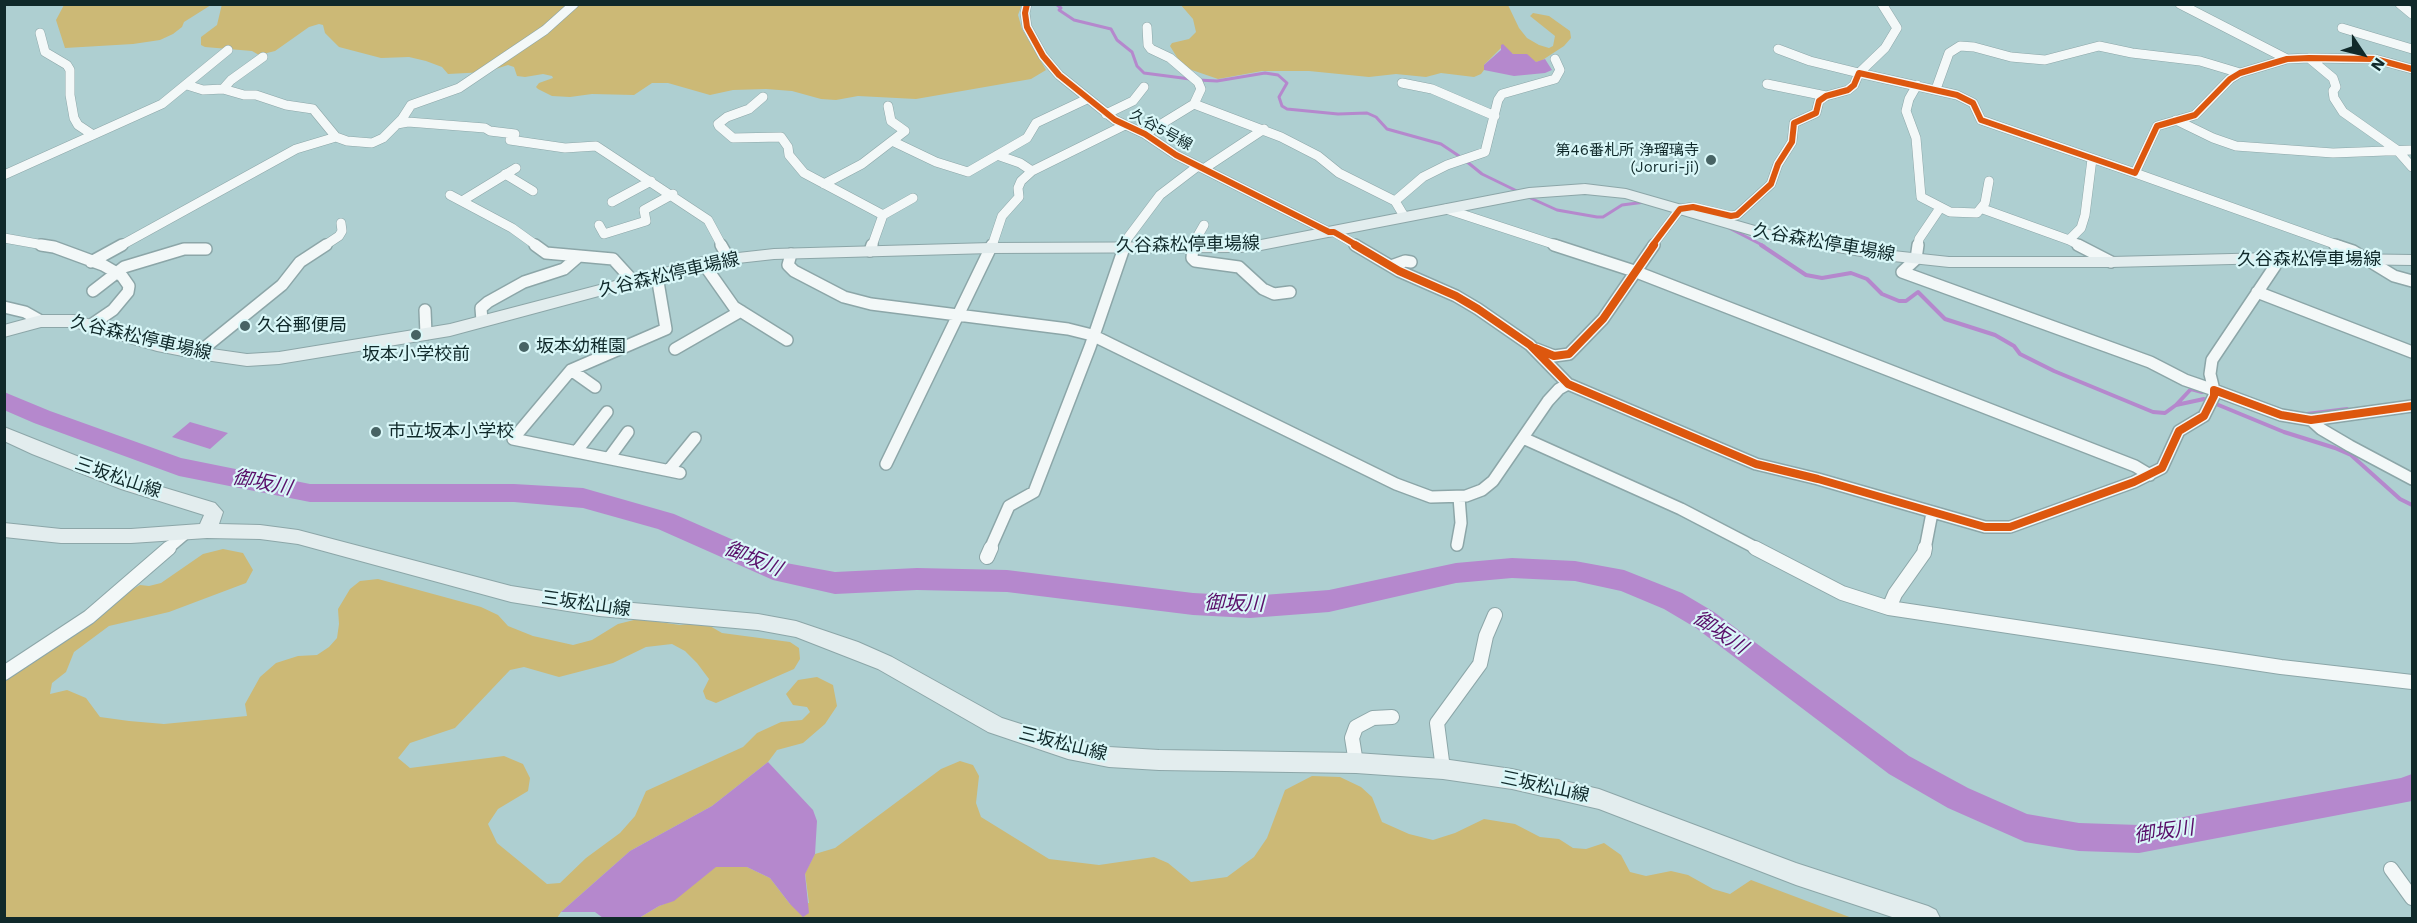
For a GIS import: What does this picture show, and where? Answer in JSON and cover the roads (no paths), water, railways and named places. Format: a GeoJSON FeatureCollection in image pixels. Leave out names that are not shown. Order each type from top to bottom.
{"type":"FeatureCollection","features":[{"type":"Feature","properties":{"kind":"main road","name":"久谷森松停車場線"},"geometry":{"type":"LineString","coordinates":[[4,331],[41,321],[74,321],[157,345],[247,360],[268,359],[426,334],[729,258],[991,248],[1192,246],[1221,248],[1261,245],[1529,193],[1585,189],[1626,194],[1768,235],[1916,259],[1994,263],[2272,258],[2412,260]]}},
{"type":"Feature","properties":{"kind":"main road","name":"三坂松山線"},"geometry":{"type":"LineString","coordinates":[[4,433],[127,484],[208,508],[214,512],[197,532]]}},
{"type":"Feature","properties":{"kind":"main road","name":"三坂松山線"},"geometry":{"type":"LineString","coordinates":[[4,530],[61,536],[260,532],[298,537],[511,594],[599,608],[758,622],[796,629],[840,643],[885,663],[995,724],[1027,737],[1068,749],[1109,757],[1159,760],[1356,763],[1443,769],[1512,779],[1599,799],[1796,874],[1928,918]]}},
{"type":"Feature","properties":{"kind":"street"},"geometry":{"type":"LineString","coordinates":[[187,85],[203,90],[223,89],[244,95],[256,94],[286,105],[313,109],[336,137],[347,141],[372,143],[383,138],[411,105],[459,88],[545,30],[574,4]]}},
{"type":"Feature","properties":{"kind":"street","name":"久谷5号線"},"geometry":{"type":"LineString","coordinates":[[1026,4],[1028,27],[1043,56],[1059,75],[1106,114],[1145,134],[1176,155],[1329,232],[1334,232],[1391,266],[1455,296],[1530,345]]}},
{"type":"Feature","properties":{"kind":"street"},"geometry":{"type":"LineString","coordinates":[[1530,345],[1554,356],[1569,354],[1603,319],[1634,271],[1680,210],[1693,207],[1731,216],[1737,215],[1771,183],[1778,164],[1792,142],[1794,123],[1816,113],[1819,101],[1826,96],[1854,86],[1859,73],[1885,48],[1896,33],[1895,22],[1882,4]]}},
{"type":"Feature","properties":{"kind":"street"},"geometry":{"type":"LineString","coordinates":[[2180,4],[2287,59]]}},
{"type":"Feature","properties":{"kind":"street"},"geometry":{"type":"LineString","coordinates":[[2400,4],[2412,14]]}},
{"type":"Feature","properties":{"kind":"street"},"geometry":{"type":"LineString","coordinates":[[1145,134],[1194,104],[1201,89],[1196,80],[1170,58],[1151,49],[1148,45],[1147,27]]}},
{"type":"Feature","properties":{"kind":"street"},"geometry":{"type":"LineString","coordinates":[[2342,28],[2412,49]]}},
{"type":"Feature","properties":{"kind":"street"},"geometry":{"type":"LineString","coordinates":[[40,33],[45,52],[62,62],[70,70],[70,95],[74,118],[78,125],[93,135]]}},
{"type":"Feature","properties":{"kind":"street"},"geometry":{"type":"LineString","coordinates":[[1936,89],[1949,53],[1960,46],[2011,57],[2045,60],[2099,46],[2132,53],[2208,62],[2240,73]]}},
{"type":"Feature","properties":{"kind":"street"},"geometry":{"type":"LineString","coordinates":[[1778,49],[1810,61],[1957,95],[1973,103],[1981,120],[1988,123],[2353,250],[2394,276],[2412,281]]}},
{"type":"Feature","properties":{"kind":"street"},"geometry":{"type":"LineString","coordinates":[[4,175],[162,104],[228,50]]}},
{"type":"Feature","properties":{"kind":"street"},"geometry":{"type":"LineString","coordinates":[[223,89],[263,57]]}},
{"type":"Feature","properties":{"kind":"street"},"geometry":{"type":"LineString","coordinates":[[2309,58],[2335,82],[2336,87],[2332,94],[2343,112],[2397,150],[2412,167]]}},
{"type":"Feature","properties":{"kind":"street"},"geometry":{"type":"LineString","coordinates":[[2135,173],[2157,126],[2195,115],[2229,79],[2240,73],[2287,59],[2309,58],[2375,59],[2412,69]]}},
{"type":"Feature","properties":{"kind":"street"},"geometry":{"type":"LineString","coordinates":[[1395,201],[1424,177],[1447,165],[1485,152],[1498,100],[1502,94],[1555,78],[1560,70],[1555,59]]}},
{"type":"Feature","properties":{"kind":"street"},"geometry":{"type":"LineString","coordinates":[[1402,83],[1432,89],[1495,116]]}},
{"type":"Feature","properties":{"kind":"street"},"geometry":{"type":"LineString","coordinates":[[1767,84],[1826,96]]}},
{"type":"Feature","properties":{"kind":"street"},"geometry":{"type":"LineString","coordinates":[[1917,85],[1909,99],[1906,111],[1916,138],[1922,197],[1940,208],[1966,214],[1977,213],[1983,209],[1989,181]]}},
{"type":"Feature","properties":{"kind":"street"},"geometry":{"type":"LineString","coordinates":[[1106,114],[1133,101],[1144,87]]}},
{"type":"Feature","properties":{"kind":"street"},"geometry":{"type":"LineString","coordinates":[[763,97],[749,109],[728,117],[718,124],[719,126],[733,138],[758,140],[781,137],[796,164],[810,177],[861,201],[884,215]]}},
{"type":"Feature","properties":{"kind":"street"},"geometry":{"type":"LineString","coordinates":[[892,141],[936,162],[969,172],[1026,138],[1036,123],[1087,99]]}},
{"type":"Feature","properties":{"kind":"street"},"geometry":{"type":"LineString","coordinates":[[1194,104],[1264,129],[1318,156],[1339,173],[1395,201],[1404,216]]}},
{"type":"Feature","properties":{"kind":"street"},"geometry":{"type":"LineString","coordinates":[[824,184],[862,164],[904,131],[891,121],[888,106]]}},
{"type":"Feature","properties":{"kind":"street"},"geometry":{"type":"LineString","coordinates":[[2176,120],[2212,138],[2236,146],[2333,153],[2412,150]]}},
{"type":"Feature","properties":{"kind":"street"},"geometry":{"type":"LineString","coordinates":[[397,124],[408,122],[485,128],[490,131],[515,134],[510,140],[565,148],[596,146],[673,194],[708,220],[729,258]]}},
{"type":"Feature","properties":{"kind":"street"},"geometry":{"type":"LineString","coordinates":[[886,464],[991,248],[1002,216],[1019,197],[1018,188],[1021,181],[1032,171],[1125,125]]}},
{"type":"Feature","properties":{"kind":"street"},"geometry":{"type":"LineString","coordinates":[[987,557],[1009,506],[1034,492],[1125,246],[1146,212],[1160,195],[1264,129]]}},
{"type":"Feature","properties":{"kind":"street"},"geometry":{"type":"LineString","coordinates":[[91,262],[296,149],[336,137]]}},
{"type":"Feature","properties":{"kind":"street"},"geometry":{"type":"LineString","coordinates":[[997,155],[1020,163],[1032,171]]}},
{"type":"Feature","properties":{"kind":"street"},"geometry":{"type":"LineString","coordinates":[[2069,240],[2081,228],[2085,214],[2092,159]]}},
{"type":"Feature","properties":{"kind":"street"},"geometry":{"type":"LineString","coordinates":[[462,201],[516,168]]}},
{"type":"Feature","properties":{"kind":"street"},"geometry":{"type":"LineString","coordinates":[[505,174],[533,191]]}},
{"type":"Feature","properties":{"kind":"street"},"geometry":{"type":"LineString","coordinates":[[612,202],[651,181]]}},
{"type":"Feature","properties":{"kind":"street"},"geometry":{"type":"LineString","coordinates":[[599,225],[604,234],[646,221],[644,210],[673,194]]}},
{"type":"Feature","properties":{"kind":"street"},"geometry":{"type":"LineString","coordinates":[[450,195],[512,228],[546,253],[613,259],[634,282]]}},
{"type":"Feature","properties":{"kind":"street"},"geometry":{"type":"LineString","coordinates":[[870,251],[884,215],[913,198]]}},
{"type":"Feature","properties":{"kind":"street"},"geometry":{"type":"LineString","coordinates":[[1446,208],[1634,271],[2135,466],[2150,475]]}},
{"type":"Feature","properties":{"kind":"street"},"geometry":{"type":"LineString","coordinates":[[1940,208],[1919,239],[1916,259],[1902,272],[2150,362],[2185,380],[2281,415],[2311,420],[2412,406]]}},
{"type":"Feature","properties":{"kind":"street"},"geometry":{"type":"LineString","coordinates":[[1983,209],[2069,240],[2111,262]]}},
{"type":"Feature","properties":{"kind":"street"},"geometry":{"type":"LineString","coordinates":[[198,353],[282,285],[300,262],[339,236],[342,231],[341,223]]}},
{"type":"Feature","properties":{"kind":"street"},"geometry":{"type":"LineString","coordinates":[[1204,225],[1192,246],[1192,258],[1201,263],[1220,263],[1239,267],[1263,290],[1274,294],[1290,292]]}},
{"type":"Feature","properties":{"kind":"street"},"geometry":{"type":"LineString","coordinates":[[4,238],[54,247],[117,272],[129,286],[128,292],[113,310],[91,325]]}},
{"type":"Feature","properties":{"kind":"street"},"geometry":{"type":"LineString","coordinates":[[93,291],[131,264],[168,252],[206,249]]}},
{"type":"Feature","properties":{"kind":"street"},"geometry":{"type":"LineString","coordinates":[[791,254],[788,265],[794,271],[844,297],[871,304],[1068,329],[1092,335],[1396,484],[1431,497],[1459,497],[1482,490],[1493,481],[1548,401],[1559,389],[1568,384]]}},
{"type":"Feature","properties":{"kind":"street"},"geometry":{"type":"LineString","coordinates":[[482,321],[481,308],[514,287],[564,269],[579,256]]}},
{"type":"Feature","properties":{"kind":"street"},"geometry":{"type":"LineString","coordinates":[[1530,345],[1568,384],[1756,464],[1818,479],[1985,527],[2010,527],[2150,475],[2162,468],[2179,431],[2204,416],[2214,396],[2210,374],[2212,360],[2275,266],[2272,258]]}},
{"type":"Feature","properties":{"kind":"street"},"geometry":{"type":"LineString","coordinates":[[1391,266],[1405,261],[1411,262]]}},
{"type":"Feature","properties":{"kind":"street"},"geometry":{"type":"LineString","coordinates":[[704,263],[734,307],[787,340]]}},
{"type":"Feature","properties":{"kind":"street"},"geometry":{"type":"LineString","coordinates":[[657,276],[666,329],[571,370],[513,439],[674,472],[695,438]]}},
{"type":"Feature","properties":{"kind":"street"},"geometry":{"type":"LineString","coordinates":[[503,279],[514,287]]}},
{"type":"Feature","properties":{"kind":"street"},"geometry":{"type":"LineString","coordinates":[[2257,292],[2412,352]]}},
{"type":"Feature","properties":{"kind":"street"},"geometry":{"type":"LineString","coordinates":[[4,307],[25,312],[41,321]]}},
{"type":"Feature","properties":{"kind":"street"},"geometry":{"type":"LineString","coordinates":[[425,310],[426,334]]}},
{"type":"Feature","properties":{"kind":"street"},"geometry":{"type":"LineString","coordinates":[[675,349],[741,311]]}},
{"type":"Feature","properties":{"kind":"street"},"geometry":{"type":"LineString","coordinates":[[571,370],[595,387]]}},
{"type":"Feature","properties":{"kind":"street"},"geometry":{"type":"LineString","coordinates":[[576,452],[607,412]]}},
{"type":"Feature","properties":{"kind":"street"},"geometry":{"type":"LineString","coordinates":[[2311,420],[2321,429],[2350,446],[2412,479]]}},
{"type":"Feature","properties":{"kind":"street"},"geometry":{"type":"LineString","coordinates":[[609,458],[628,432]]}},
{"type":"Feature","properties":{"kind":"street"},"geometry":{"type":"LineString","coordinates":[[1523,438],[1681,509],[1842,593],[1889,608],[2281,667],[2412,682]]}},
{"type":"Feature","properties":{"kind":"street"},"geometry":{"type":"LineString","coordinates":[[1457,545],[1461,523],[1459,497]]}},
{"type":"Feature","properties":{"kind":"street"},"geometry":{"type":"LineString","coordinates":[[1889,608],[1894,594],[1924,553],[1932,513]]}},
{"type":"Feature","properties":{"kind":"street"},"geometry":{"type":"LineString","coordinates":[[4,673],[89,617],[197,532]]}},
{"type":"Feature","properties":{"kind":"street"},"geometry":{"type":"LineString","coordinates":[[1443,769],[1437,723],[1480,664],[1486,636],[1495,615]]}},
{"type":"Feature","properties":{"kind":"street"},"geometry":{"type":"LineString","coordinates":[[1356,763],[1353,738],[1356,727],[1373,718],[1392,717]]}},
{"type":"Feature","properties":{"kind":"street"},"geometry":{"type":"LineString","coordinates":[[2391,869],[2412,898]]}},
{"type":"Feature","properties":{"kind":"waterway"},"geometry":{"type":"LineString","coordinates":[[1056,4],[1061,8],[1059,10],[1074,20],[1111,29],[1117,40],[1132,52],[1137,66],[1144,73],[1190,79]]}},
{"type":"Feature","properties":{"kind":"waterway"},"geometry":{"type":"LineString","coordinates":[[1198,80],[1217,81],[1265,73],[1278,75],[1287,83],[1279,97],[1282,106],[1287,109],[1338,114],[1367,113],[1376,117],[1387,129],[1441,144],[1462,158]]}},
{"type":"Feature","properties":{"kind":"waterway"},"geometry":{"type":"LineString","coordinates":[[1466,161],[1482,174],[1519,192]]}},
{"type":"Feature","properties":{"kind":"waterway"},"geometry":{"type":"LineString","coordinates":[[1526,196],[1557,210],[1597,217],[1603,217],[1622,205],[1645,202]]}},
{"type":"Feature","properties":{"kind":"waterway"},"geometry":{"type":"LineString","coordinates":[[1729,228],[1764,246]]}},
{"type":"Feature","properties":{"kind":"waterway"},"geometry":{"type":"LineString","coordinates":[[1761,245],[1806,275],[1822,278],[1851,273],[1867,279],[1882,294],[1899,301],[1906,301],[1918,292],[1945,319],[1995,335],[2014,346],[2020,354],[2054,371],[2153,412],[2165,413],[2176,405]]}},
{"type":"Feature","properties":{"kind":"waterway"},"geometry":{"type":"LineString","coordinates":[[2176,405],[2191,389],[2202,392]]}},
{"type":"Feature","properties":{"kind":"waterway"},"geometry":{"type":"LineString","coordinates":[[2176,405],[2204,399],[2284,432],[2335,448],[2351,455],[2400,499],[2412,505]]}},
{"type":"Feature","properties":{"kind":"waterway","name":"御坂川"},"geometry":{"type":"LineString","coordinates":[[4,400],[42,417],[179,467],[310,493],[514,493],[583,498],[665,521],[782,573],[835,583],[917,579],[1007,581],[1193,604],[1250,607],[1329,601],[1456,573],[1512,568],[1575,571],[1624,581],[1673,601],[1705,620],[1899,765],[1958,798],[2025,828],[2079,837],[2139,839],[2403,791],[2412,787]]}},
{"type":"Feature","properties":{"kind":"waterway"},"geometry":{"type":"LineString","coordinates":[[2307,414],[2347,409]]}},
{"type":"Feature","properties":{"kind":"place","name":"第46番札所 浄瑠璃寺 (Joruri-ji)"},"geometry":{"type":"Point","coordinates":[1711,160]}},
{"type":"Feature","properties":{"kind":"place","name":"久谷郵便局"},"geometry":{"type":"Point","coordinates":[245,326]}},
{"type":"Feature","properties":{"kind":"place","name":"坂本小学校前"},"geometry":{"type":"Point","coordinates":[416,335]}},
{"type":"Feature","properties":{"kind":"place","name":"坂本幼稚園"},"geometry":{"type":"Point","coordinates":[524,347]}},
{"type":"Feature","properties":{"kind":"place","name":"市立坂本小学校"},"geometry":{"type":"Point","coordinates":[376,432]}}]}
